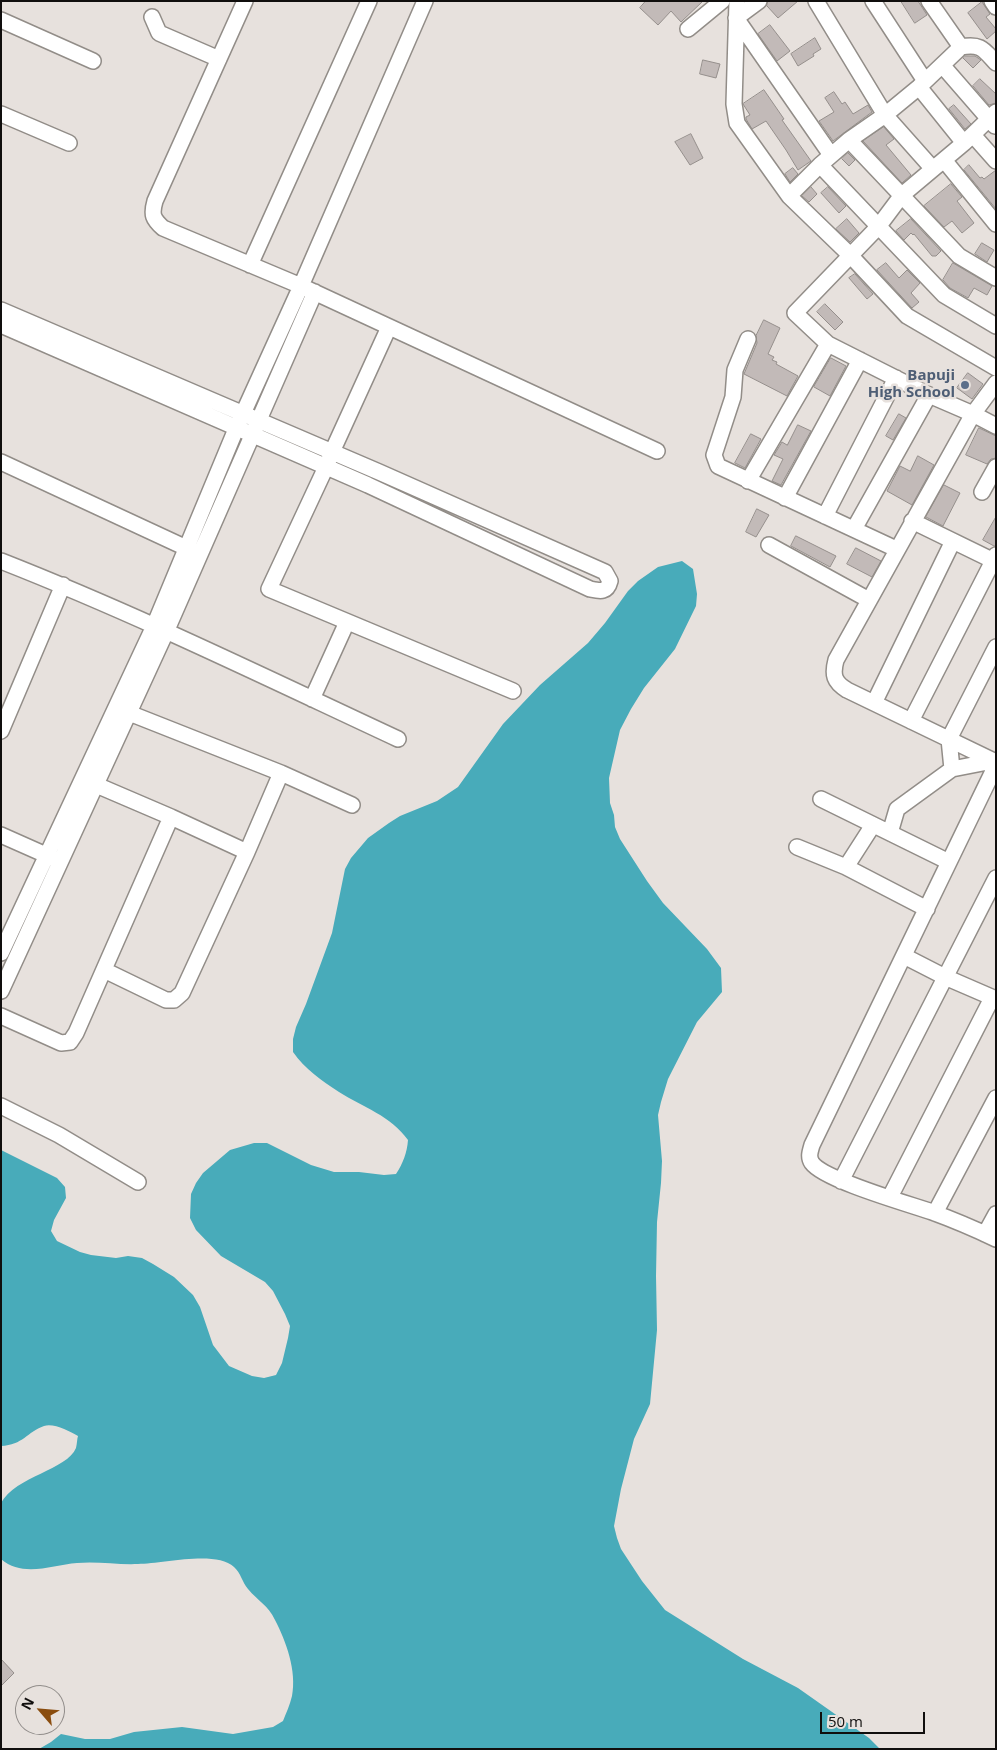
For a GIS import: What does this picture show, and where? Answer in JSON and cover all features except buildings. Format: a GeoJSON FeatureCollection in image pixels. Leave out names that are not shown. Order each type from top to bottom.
{"type":"FeatureCollection","features":[{"type":"Feature","properties":{"kind":"street"},"geometry":{"type":"LineString","coordinates":[[245,1],[156,202],[152,213],[155,221],[163,228],[308,289],[657,451]]}},
{"type":"Feature","properties":{"kind":"street"},"geometry":{"type":"LineString","coordinates":[[250,265],[369,1]]}},
{"type":"Feature","properties":{"kind":"street"},"geometry":{"type":"LineString","coordinates":[[1,991],[60,862],[89,782],[194,551],[253,436],[308,289],[425,1]]}},
{"type":"Feature","properties":{"kind":"street"},"geometry":{"type":"LineString","coordinates":[[688,29],[722,1]]}},
{"type":"Feature","properties":{"kind":"street"},"geometry":{"type":"LineString","coordinates":[[737,1],[734,104],[737,124],[789,196],[850,255],[907,316],[996,368]]}},
{"type":"Feature","properties":{"kind":"street"},"geometry":{"type":"LineString","coordinates":[[736,18],[759,1]]}},
{"type":"Feature","properties":{"kind":"street"},"geometry":{"type":"LineString","coordinates":[[816,1],[885,115],[939,165],[996,224]]}},
{"type":"Feature","properties":{"kind":"street"},"geometry":{"type":"LineString","coordinates":[[874,1],[922,84],[968,139],[996,161]]}},
{"type":"Feature","properties":{"kind":"street"},"geometry":{"type":"LineString","coordinates":[[929,1],[962,47]]}},
{"type":"Feature","properties":{"kind":"street"},"geometry":{"type":"LineString","coordinates":[[992,1],[996,7]]}},
{"type":"Feature","properties":{"kind":"street"},"geometry":{"type":"LineString","coordinates":[[152,17],[159,33],[219,59]]}},
{"type":"Feature","properties":{"kind":"street"},"geometry":{"type":"LineString","coordinates":[[736,18],[826,160],[878,227],[944,296],[996,326]]}},
{"type":"Feature","properties":{"kind":"street"},"geometry":{"type":"LineString","coordinates":[[1,20],[93,61]]}},
{"type":"Feature","properties":{"kind":"street"},"geometry":{"type":"LineString","coordinates":[[789,196],[848,140],[885,115],[962,47],[977,46],[983,49],[996,64]]}},
{"type":"Feature","properties":{"kind":"street"},"geometry":{"type":"LineString","coordinates":[[942,65],[993,120],[902,196],[878,227],[795,313],[828,344],[929,395],[996,426]]}},
{"type":"Feature","properties":{"kind":"street"},"geometry":{"type":"LineString","coordinates":[[1,114],[69,143]]}},
{"type":"Feature","properties":{"kind":"street"},"geometry":{"type":"LineString","coordinates":[[848,140],[959,256],[996,278]]}},
{"type":"Feature","properties":{"kind":"street"},"geometry":{"type":"LineString","coordinates":[[194,551],[236,429],[308,289]]}},
{"type":"Feature","properties":{"kind":"street"},"geometry":{"type":"LineString","coordinates":[[2,318],[243,414],[605,572],[610,581],[609,587],[601,591],[590,588],[368,485],[236,429],[2,318]]}},
{"type":"Feature","properties":{"kind":"street"},"geometry":{"type":"LineString","coordinates":[[389,327],[326,467],[268,589],[513,691]]}},
{"type":"Feature","properties":{"kind":"street"},"geometry":{"type":"LineString","coordinates":[[748,339],[735,370],[733,396],[714,455],[718,466],[896,549]]}},
{"type":"Feature","properties":{"kind":"street"},"geometry":{"type":"LineString","coordinates":[[748,481],[828,344]]}},
{"type":"Feature","properties":{"kind":"street"},"geometry":{"type":"LineString","coordinates":[[785,498],[860,360]]}},
{"type":"Feature","properties":{"kind":"street"},"geometry":{"type":"LineString","coordinates":[[825,516],[896,378]]}},
{"type":"Feature","properties":{"kind":"street"},"geometry":{"type":"LineString","coordinates":[[995,763],[839,684],[834,678],[833,670],[836,660],[896,549],[973,414],[996,383]]}},
{"type":"Feature","properties":{"kind":"street"},"geometry":{"type":"LineString","coordinates":[[854,529],[929,395]]}},
{"type":"Feature","properties":{"kind":"street"},"geometry":{"type":"LineString","coordinates":[[1,462],[194,551]]}},
{"type":"Feature","properties":{"kind":"street"},"geometry":{"type":"LineString","coordinates":[[982,492],[996,467]]}},
{"type":"Feature","properties":{"kind":"street"},"geometry":{"type":"LineString","coordinates":[[912,521],[995,559],[912,721]]}},
{"type":"Feature","properties":{"kind":"street"},"geometry":{"type":"LineString","coordinates":[[874,702],[954,541]]}},
{"type":"Feature","properties":{"kind":"street"},"geometry":{"type":"LineString","coordinates":[[769,545],[869,600]]}},
{"type":"Feature","properties":{"kind":"street"},"geometry":{"type":"LineString","coordinates":[[1,561],[63,585],[398,739]]}},
{"type":"Feature","properties":{"kind":"street"},"geometry":{"type":"LineString","coordinates":[[1,732],[63,585]]}},
{"type":"Feature","properties":{"kind":"street"},"geometry":{"type":"LineString","coordinates":[[312,699],[347,622]]}},
{"type":"Feature","properties":{"kind":"street"},"geometry":{"type":"LineString","coordinates":[[952,769],[949,739],[996,647]]}},
{"type":"Feature","properties":{"kind":"street"},"geometry":{"type":"LineString","coordinates":[[122,710],[281,772],[352,805]]}},
{"type":"Feature","properties":{"kind":"street"},"geometry":{"type":"LineString","coordinates":[[890,833],[897,808],[952,769],[995,763]]}},
{"type":"Feature","properties":{"kind":"street"},"geometry":{"type":"LineString","coordinates":[[995,763],[927,909],[812,1145],[809,1156],[811,1162],[816,1167],[841,1181],[935,1213],[991,1236],[996,1214]]}},
{"type":"Feature","properties":{"kind":"street"},"geometry":{"type":"LineString","coordinates":[[104,970],[166,1000],[174,1000],[182,993],[247,852],[281,772]]}},
{"type":"Feature","properties":{"kind":"street"},"geometry":{"type":"LineString","coordinates":[[89,782],[247,852]]}},
{"type":"Feature","properties":{"kind":"street"},"geometry":{"type":"LineString","coordinates":[[1,952],[6,929],[46,855],[89,782]]}},
{"type":"Feature","properties":{"kind":"street"},"geometry":{"type":"LineString","coordinates":[[821,799],[949,862]]}},
{"type":"Feature","properties":{"kind":"street"},"geometry":{"type":"LineString","coordinates":[[1,1016],[61,1043],[70,1042],[76,1033],[171,817]]}},
{"type":"Feature","properties":{"kind":"street"},"geometry":{"type":"LineString","coordinates":[[846,867],[873,825]]}},
{"type":"Feature","properties":{"kind":"street"},"geometry":{"type":"LineString","coordinates":[[1,835],[60,862]]}},
{"type":"Feature","properties":{"kind":"street"},"geometry":{"type":"LineString","coordinates":[[797,847],[846,867],[927,909]]}},
{"type":"Feature","properties":{"kind":"street"},"geometry":{"type":"LineString","coordinates":[[841,1181],[996,878]]}},
{"type":"Feature","properties":{"kind":"street"},"geometry":{"type":"LineString","coordinates":[[6,929],[27,937]]}},
{"type":"Feature","properties":{"kind":"street"},"geometry":{"type":"LineString","coordinates":[[890,1198],[994,998],[904,956]]}},
{"type":"Feature","properties":{"kind":"street"},"geometry":{"type":"LineString","coordinates":[[935,1213],[996,1098]]}},
{"type":"Feature","properties":{"kind":"street"},"geometry":{"type":"LineString","coordinates":[[1,1106],[58,1135],[138,1182]]}},
{"type":"Feature","properties":{"kind":"water"},"geometry":{"type":"Polygon","coordinates":[[[682,561],[693,569],[697,594],[696,606],[675,649],[644,688],[620,730],[609,778],[610,803],[615,827],[620,839],[647,881],[663,903],[707,949],[721,968],[722,992],[697,1022],[668,1079],[658,1115],[662,1161],[657,1222],[657,1330],[650,1404],[634,1439],[614,1526],[621,1549],[642,1581],[665,1610],[743,1659],[798,1688],[869,1738],[880,1749],[39,1749],[60,1735],[85,1739],[110,1739],[134,1732],[182,1727],[233,1734],[273,1727],[283,1721],[288,1709],[292,1696],[293,1677],[287,1647],[272,1615],[248,1589],[236,1569],[226,1562],[215,1559],[188,1559],[138,1564],[67,1564],[28,1569],[10,1565],[1,1559],[1,1503],[18,1486],[71,1456],[76,1448],[78,1436],[61,1428],[48,1425],[20,1441],[1,1446],[1,1150],[57,1178],[65,1187],[66,1198],[54,1220],[51,1231],[57,1241],[91,1255],[116,1258],[128,1256],[142,1258],[153,1264],[174,1277],[193,1295],[200,1307],[213,1345],[229,1366],[252,1376],[264,1378],[276,1375],[282,1363],[290,1326],[285,1314],[273,1291],[265,1282],[221,1256],[196,1230],[190,1218],[191,1194],[196,1183],[203,1173],[230,1150],[254,1143],[267,1143],[311,1165],[334,1172],[396,1174],[403,1162],[408,1140],[385,1118],[320,1079],[293,1052],[293,1039],[296,1027],[332,933],[345,869],[351,858],[368,838],[400,816],[437,801],[458,787],[503,724],[540,685],[588,643],[628,591],[638,581],[658,567],[682,561]]]}},
{"type":"Feature","properties":{"kind":"place","name":"Bapuji High School"},"geometry":{"type":"Point","coordinates":[965,385]}}]}
